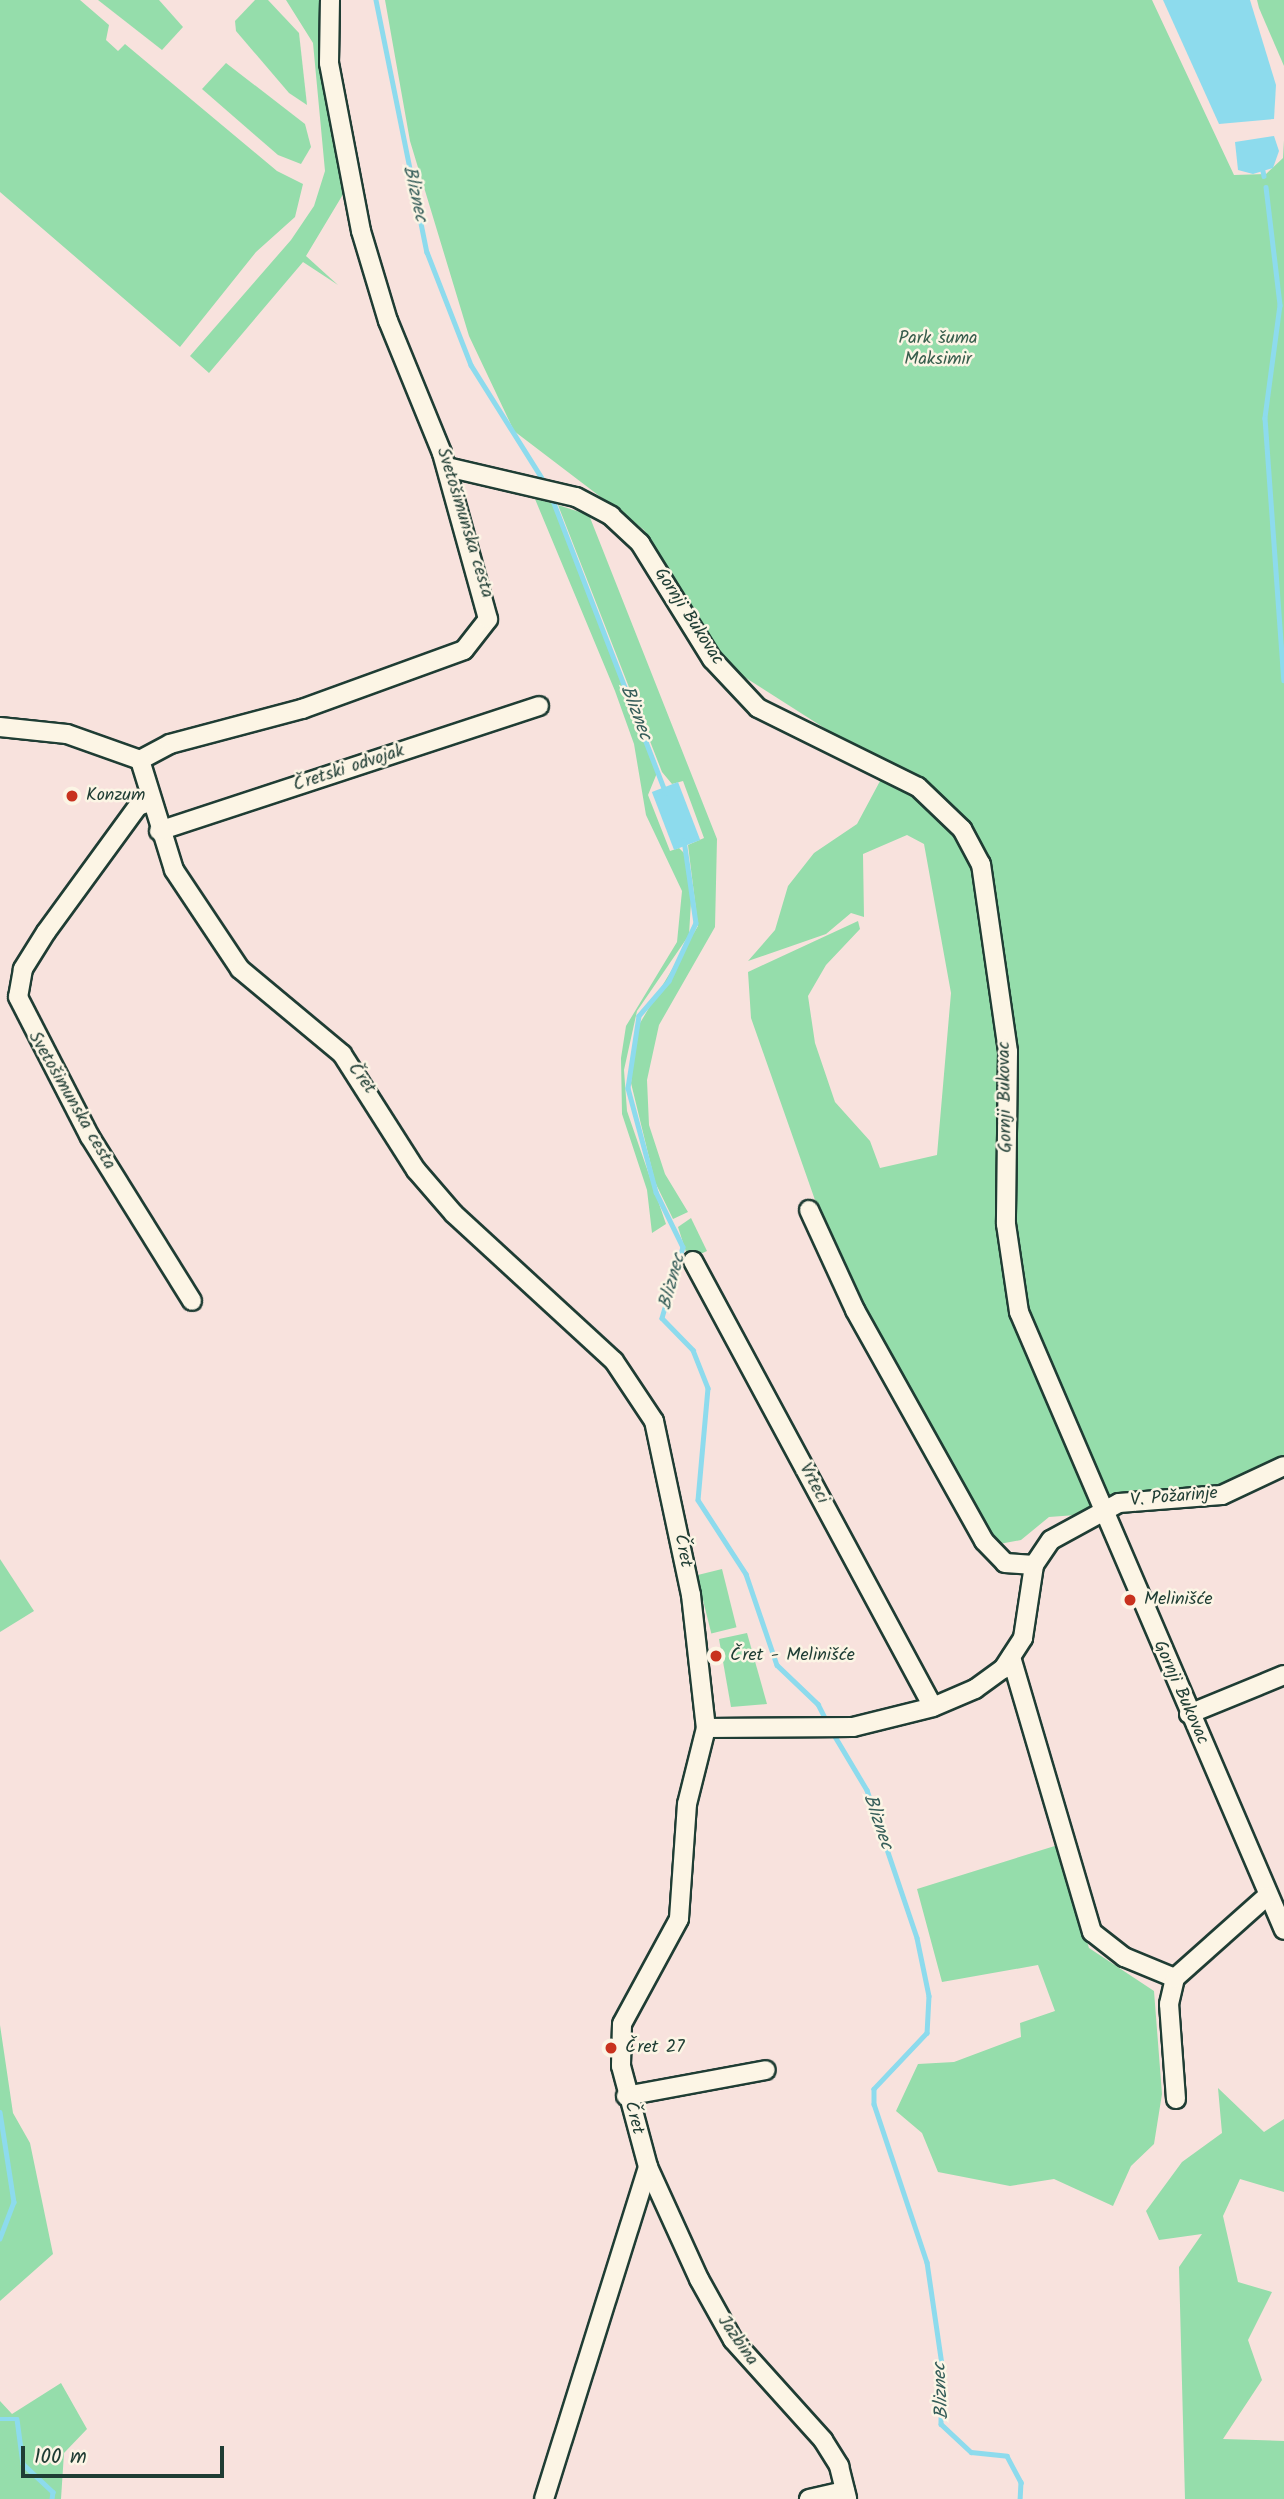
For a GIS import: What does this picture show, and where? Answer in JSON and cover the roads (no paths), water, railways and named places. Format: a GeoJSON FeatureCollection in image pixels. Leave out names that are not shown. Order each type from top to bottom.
{"type":"FeatureCollection","features":[{"type":"Feature","properties":{"kind":"street","name":"Svetošimunska cesta"},"geometry":{"type":"LineString","coordinates":[[140,760],[170,744],[302,709],[474,642],[489,606],[447,467],[388,321],[361,231],[329,63],[330,0]]}},
{"type":"Feature","properties":{"kind":"street","name":"Gornji Bukovac"},"geometry":{"type":"LineString","coordinates":[[447,467],[561,493],[611,516],[640,542],[712,659],[758,708],[918,787],[948,810],[972,847],[981,864],[1008,1052],[1006,1224],[1019,1312],[1101,1512],[1266,1897],[1284,1930]]}},
{"type":"Feature","properties":{"kind":"street","name":"Čretski odvojak"},"geometry":{"type":"LineString","coordinates":[[159,831],[539,706]]}},
{"type":"Feature","properties":{"kind":"street"},"geometry":{"type":"LineString","coordinates":[[0,727],[67,734],[140,760]]}},
{"type":"Feature","properties":{"kind":"street","name":"Čret"},"geometry":{"type":"LineString","coordinates":[[140,760],[159,831],[196,909],[240,969],[342,1054],[439,1196],[614,1362],[640,1394],[664,1448],[702,1660],[706,1728],[687,1804],[679,1919],[622,2024],[626,2096],[648,2167]]}},
{"type":"Feature","properties":{"kind":"street","name":"Svetošimunska cesta"},"geometry":{"type":"LineString","coordinates":[[152,801],[138,806],[46,932],[23,969],[18,997],[90,1137],[192,1301]]}},
{"type":"Feature","properties":{"kind":"street"},"geometry":{"type":"LineString","coordinates":[[809,1210],[855,1310],[984,1541],[1005,1563],[1034,1565]]}},
{"type":"Feature","properties":{"kind":"street","name":"Vrteci"},"geometry":{"type":"LineString","coordinates":[[693,1261],[933,1707]]}},
{"type":"Feature","properties":{"kind":"street","name":"V. Požarinje"},"geometry":{"type":"LineString","coordinates":[[1101,1512],[1119,1503],[1222,1495],[1284,1466]]}},
{"type":"Feature","properties":{"kind":"street"},"geometry":{"type":"LineString","coordinates":[[706,1728],[853,1727],[933,1707],[975,1689],[1012,1657],[1029,1617],[1034,1565],[1051,1541],[1101,1512]]}},
{"type":"Feature","properties":{"kind":"street"},"geometry":{"type":"LineString","coordinates":[[1012,1657],[1092,1932],[1124,1957],[1175,1978]]}},
{"type":"Feature","properties":{"kind":"street"},"geometry":{"type":"LineString","coordinates":[[1189,1714],[1284,1675]]}},
{"type":"Feature","properties":{"kind":"street"},"geometry":{"type":"LineString","coordinates":[[1176,2099],[1169,2004],[1175,1978],[1266,1897]]}},
{"type":"Feature","properties":{"kind":"street"},"geometry":{"type":"LineString","coordinates":[[626,2096],[766,2070]]}},
{"type":"Feature","properties":{"kind":"street"},"geometry":{"type":"LineString","coordinates":[[544,2499],[648,2167]]}},
{"type":"Feature","properties":{"kind":"street","name":"Jazbina"},"geometry":{"type":"LineString","coordinates":[[648,2167],[733,2340],[823,2440],[846,2495]]}},
{"type":"Feature","properties":{"kind":"street"},"geometry":{"type":"LineString","coordinates":[[809,2499],[846,2495]]}},
{"type":"Feature","properties":{"kind":"water"},"geometry":{"type":"Polygon","coordinates":[[[1163,0],[1250,0],[1276,85],[1274,119],[1219,124],[1163,0]]]}},
{"type":"Feature","properties":{"kind":"water"},"geometry":{"type":"Polygon","coordinates":[[[1274,136],[1279,151],[1273,168],[1253,174],[1238,170],[1235,142],[1274,136]]]}},
{"type":"Feature","properties":{"kind":"water"},"geometry":{"type":"Polygon","coordinates":[[[678,782],[700,840],[674,850],[652,792],[678,782]]]}},
{"type":"Feature","properties":{"kind":"waterway","name":"Bliznec"},"geometry":{"type":"LineString","coordinates":[[376,0],[427,252],[471,365],[547,486]]}},
{"type":"Feature","properties":{"kind":"waterway"},"geometry":{"type":"LineString","coordinates":[[1263,171],[1264,176]]}},
{"type":"Feature","properties":{"kind":"waterway"},"geometry":{"type":"LineString","coordinates":[[1266,187],[1280,305],[1265,418],[1284,680]]}},
{"type":"Feature","properties":{"kind":"waterway","name":"Bliznec"},"geometry":{"type":"LineString","coordinates":[[552,498],[666,793]]}},
{"type":"Feature","properties":{"kind":"waterway","name":"Bliznec"},"geometry":{"type":"LineString","coordinates":[[684,840],[696,923],[669,981],[639,1016],[628,1088],[656,1192],[683,1247],[662,1318],[693,1350],[708,1388],[698,1500],[746,1574],[777,1665],[818,1704],[827,1722]]}},
{"type":"Feature","properties":{"kind":"waterway","name":"Bliznec"},"geometry":{"type":"LineString","coordinates":[[833,1733],[867,1790],[917,1938],[929,1996],[927,2033],[874,2089],[874,2104],[927,2262],[942,2365],[941,2424],[971,2452],[1007,2456],[1021,2482],[1020,2499]]}},
{"type":"Feature","properties":{"kind":"waterway"},"geometry":{"type":"LineString","coordinates":[[0,2112],[14,2202],[0,2238]]}},
{"type":"Feature","properties":{"kind":"waterway"},"geometry":{"type":"LineString","coordinates":[[0,2419],[17,2419],[23,2464],[53,2492],[52,2499]]}},
{"type":"Feature","properties":{"kind":"place","name":"Konzum"},"geometry":{"type":"Point","coordinates":[72,796]}},
{"type":"Feature","properties":{"kind":"place","name":"Melinišće"},"geometry":{"type":"Point","coordinates":[1130,1600]}},
{"type":"Feature","properties":{"kind":"place","name":"Čret - Melinišće"},"geometry":{"type":"Point","coordinates":[716,1656]}},
{"type":"Feature","properties":{"kind":"place","name":"Čret 27"},"geometry":{"type":"Point","coordinates":[611,2048]}},
{"type":"Feature","properties":{"kind":"park label","name":"Park šuma Maksimir"},"geometry":{"type":"Point","coordinates":[938,350]}}]}
